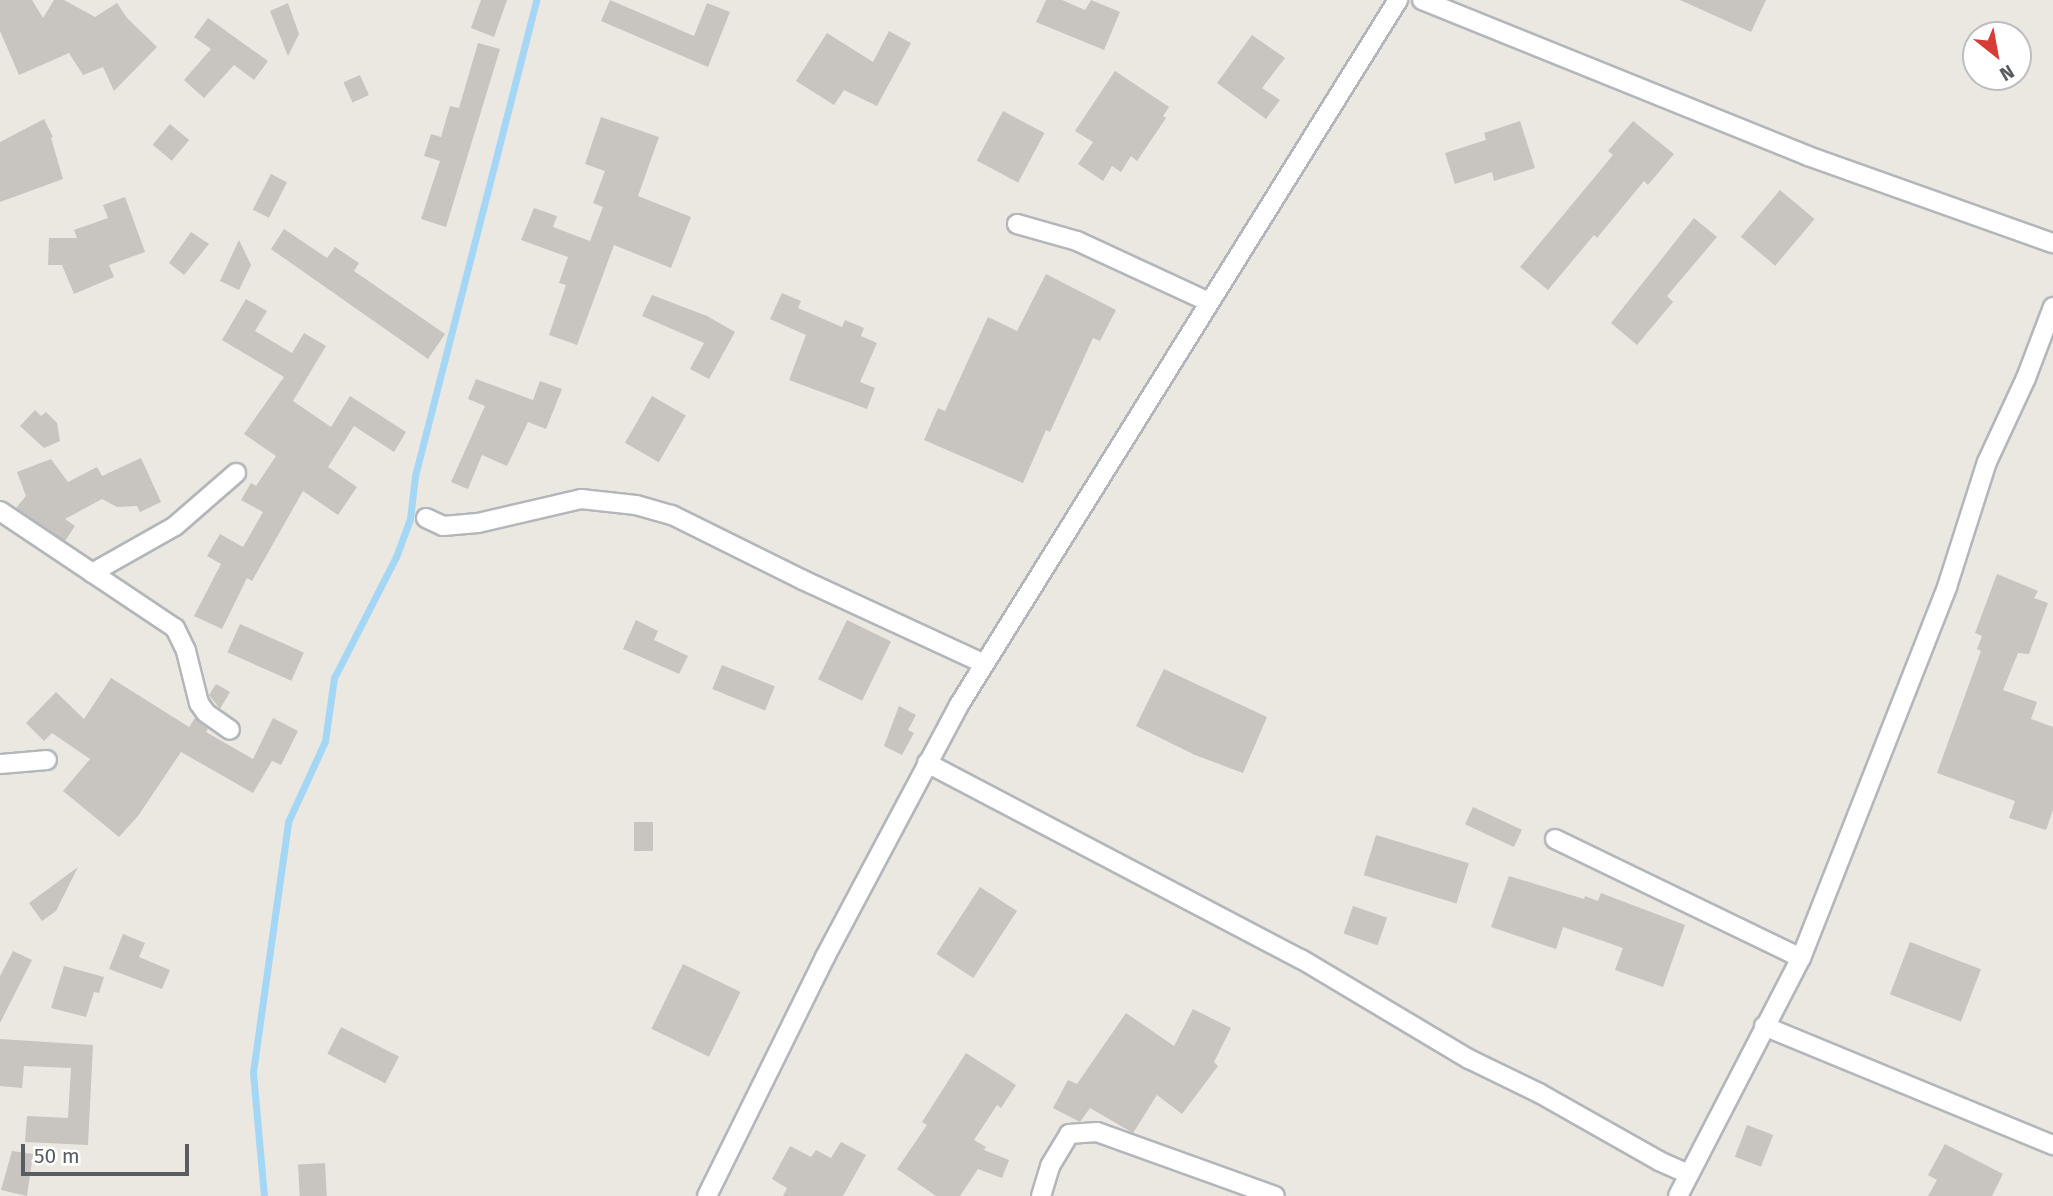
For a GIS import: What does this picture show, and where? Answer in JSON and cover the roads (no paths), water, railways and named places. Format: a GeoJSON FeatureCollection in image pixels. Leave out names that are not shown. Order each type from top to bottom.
{"type":"FeatureCollection","features":[{"type":"Feature","properties":{"kind":"street"},"geometry":{"type":"LineString","coordinates":[[707,1196],[825,957],[927,763],[984,663],[1133,430],[1209,302],[1398,0]]}},
{"type":"Feature","properties":{"kind":"street"},"geometry":{"type":"LineString","coordinates":[[1422,0],[1808,156],[2053,243]]}},
{"type":"Feature","properties":{"kind":"street"},"geometry":{"type":"LineString","coordinates":[[1017,224],[1077,241],[1209,302]]}},
{"type":"Feature","properties":{"kind":"street"},"geometry":{"type":"LineString","coordinates":[[1678,1196],[1801,958],[1947,587],[1987,462],[2026,378],[2053,307]]}},
{"type":"Feature","properties":{"kind":"street"},"geometry":{"type":"LineString","coordinates":[[92,573],[175,526],[236,473]]}},
{"type":"Feature","properties":{"kind":"street"},"geometry":{"type":"LineString","coordinates":[[426,518],[443,526],[478,523],[580,499],[636,505],[672,515],[803,580],[984,663]]}},
{"type":"Feature","properties":{"kind":"street"},"geometry":{"type":"LineString","coordinates":[[0,511],[175,628],[186,651],[200,703],[206,713],[230,730]]}},
{"type":"Feature","properties":{"kind":"street"},"geometry":{"type":"LineString","coordinates":[[0,764],[47,760]]}},
{"type":"Feature","properties":{"kind":"street"},"geometry":{"type":"LineString","coordinates":[[927,763],[1301,959],[1469,1059],[1688,1174]]}},
{"type":"Feature","properties":{"kind":"street"},"geometry":{"type":"LineString","coordinates":[[1555,839],[1801,958]]}},
{"type":"Feature","properties":{"kind":"street"},"geometry":{"type":"LineString","coordinates":[[1764,1026],[2053,1144]]}},
{"type":"Feature","properties":{"kind":"street"},"geometry":{"type":"LineString","coordinates":[[1041,1196],[1051,1166],[1069,1134],[1097,1132],[1275,1196]]}},
{"type":"Feature","properties":{"kind":"waterway"},"geometry":{"type":"LineString","coordinates":[[264,1196],[253,1072],[288,822],[325,741],[334,678],[396,557],[410,519],[415,476],[536,0]]}}]}
